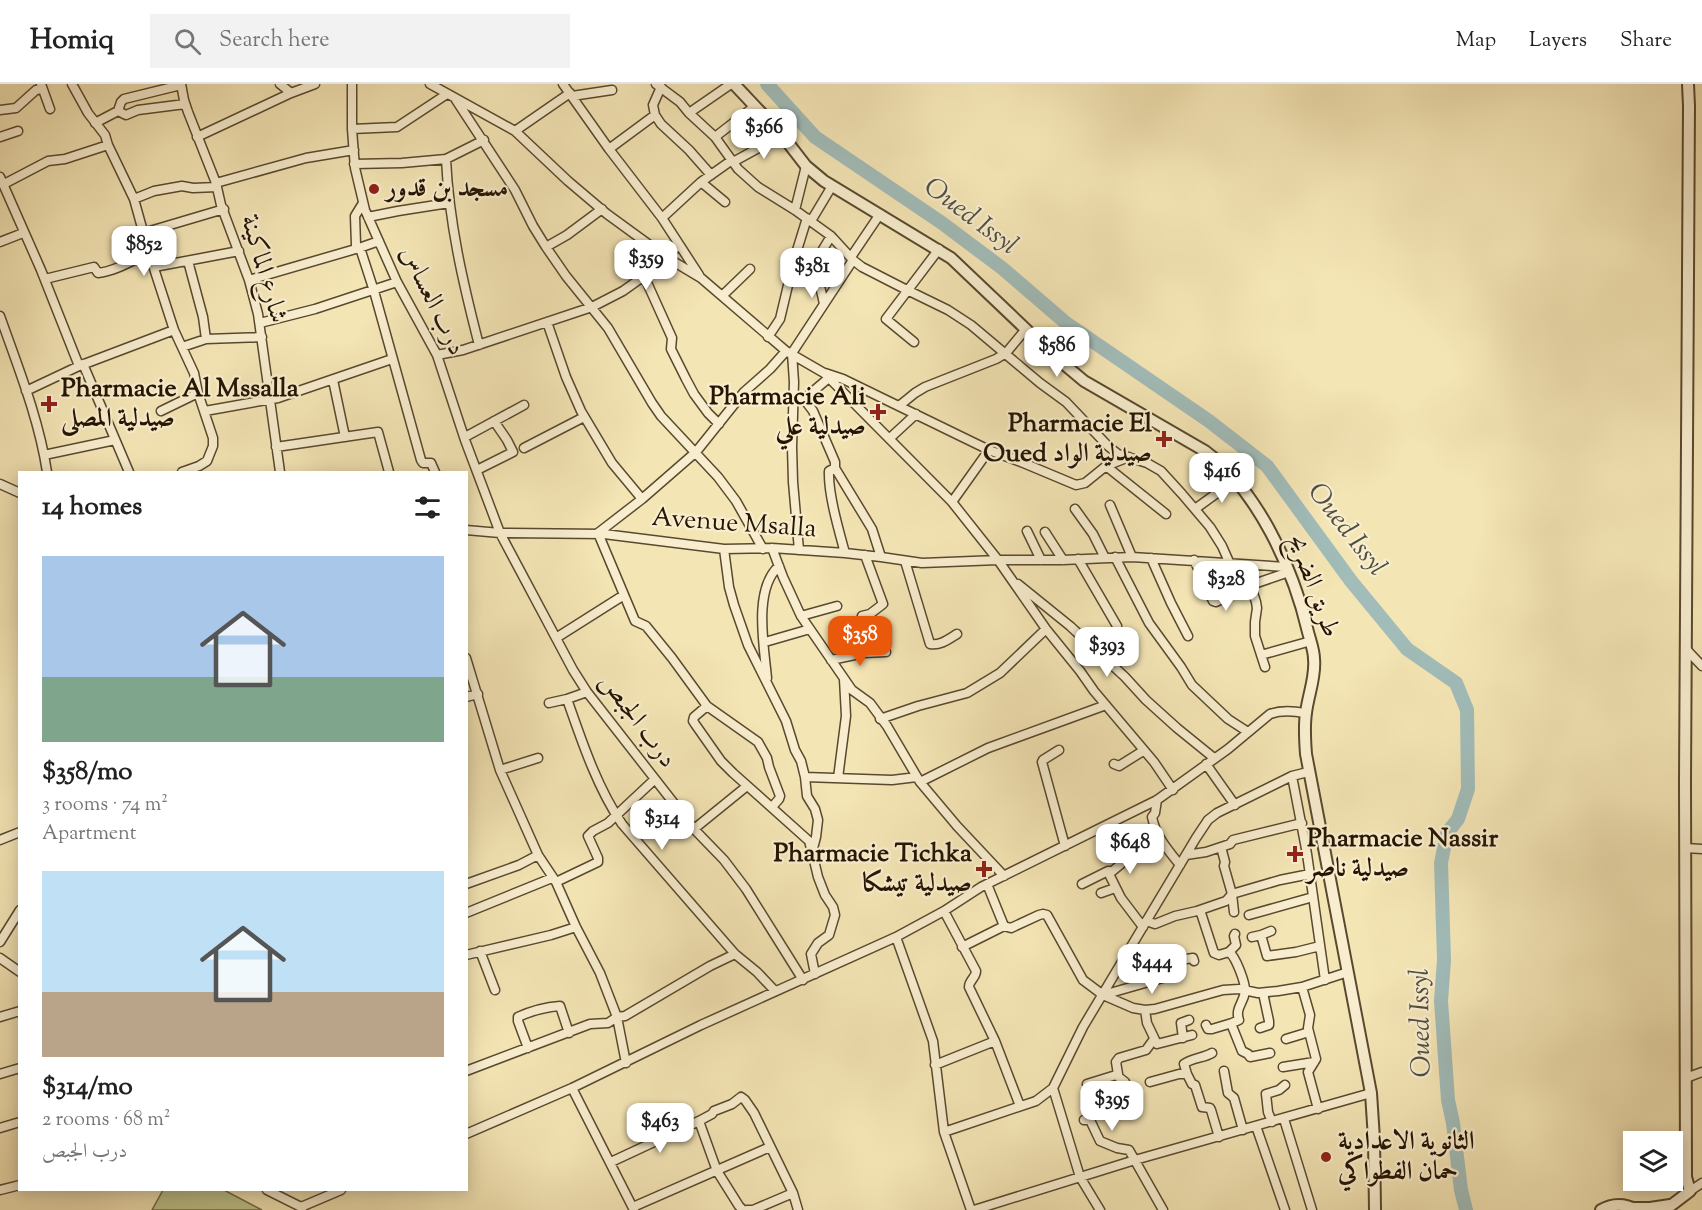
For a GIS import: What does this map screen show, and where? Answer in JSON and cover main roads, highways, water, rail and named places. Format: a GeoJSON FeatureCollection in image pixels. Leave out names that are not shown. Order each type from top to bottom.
{"type":"FeatureCollection","features":[{"type":"Feature","properties":{"kind":"waterway","name":"Oued Issyl"},"geometry":{"type":"LineString","coordinates":[[767,84],[815,137],[942,223],[1002,268],[1066,323],[1209,421],[1267,466],[1351,581],[1407,649],[1456,683],[1467,710],[1468,789],[1458,819],[1447,833],[1441,863],[1444,960],[1441,1001],[1448,1100],[1466,1210]]}},
{"type":"Feature","properties":{"kind":"place","name":"مسجد بن قدور"},"geometry":{"type":"Point","coordinates":[374,189]}},
{"type":"Feature","properties":{"kind":"place","name":"Pharmacie Al Mssalla صيدلية المصلى"},"geometry":{"type":"Point","coordinates":[49,404]}},
{"type":"Feature","properties":{"kind":"place","name":"Pharmacie Ali صيدلية علي"},"geometry":{"type":"Point","coordinates":[878,412]}},
{"type":"Feature","properties":{"kind":"place","name":"Pharmacie El Oued صيدلية الواد"},"geometry":{"type":"Point","coordinates":[1164,439]}},
{"type":"Feature","properties":{"kind":"place","name":"Pharmacie Nassir صيدلية ناصر"},"geometry":{"type":"Point","coordinates":[1295,854]}},
{"type":"Feature","properties":{"kind":"place","name":"Pharmacie Tichka صيدلية تيشكا"},"geometry":{"type":"Point","coordinates":[984,869]}},
{"type":"Feature","properties":{"kind":"place","name":"الثانوية الاعدادية حمان الفطواكي"},"geometry":{"type":"Point","coordinates":[1326,1157]}}]}
